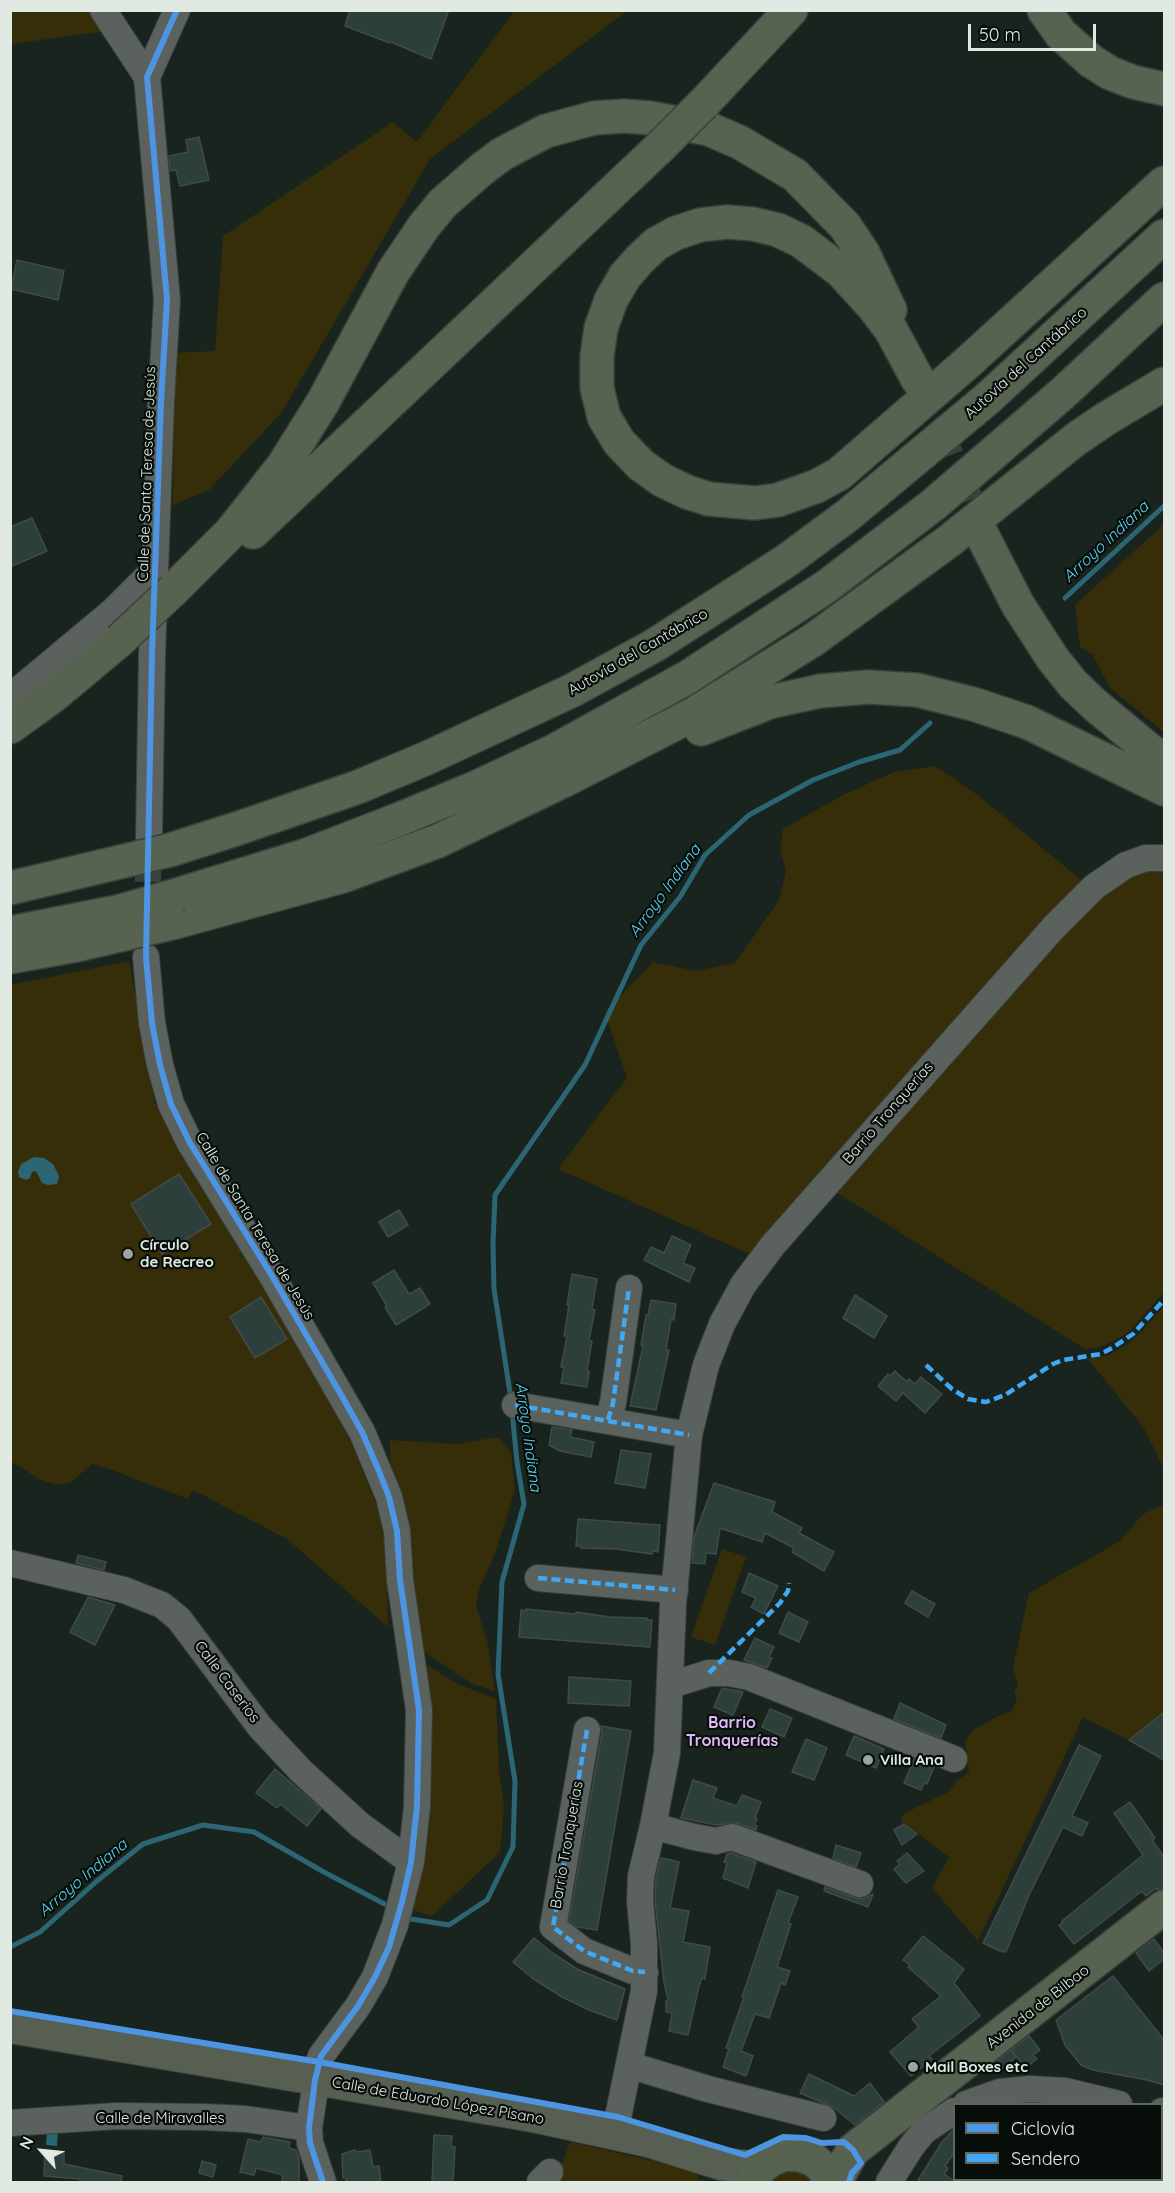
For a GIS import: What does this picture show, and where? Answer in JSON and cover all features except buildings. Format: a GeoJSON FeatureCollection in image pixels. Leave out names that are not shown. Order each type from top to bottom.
{"type":"FeatureCollection","features":[{"type":"Feature","properties":{"kind":"highway"},"geometry":{"type":"LineString","coordinates":[[10,735],[58,702],[119,648],[166,590],[659,148],[791,10]]}},
{"type":"Feature","properties":{"kind":"highway"},"geometry":{"type":"LineString","coordinates":[[1044,10],[1061,34],[1091,61],[1110,73],[1132,82],[1164,89]]}},
{"type":"Feature","properties":{"kind":"highway"},"geometry":{"type":"LineString","coordinates":[[166,590],[231,532],[283,466],[323,402],[388,280],[424,226],[443,203],[482,169],[518,145],[546,131],[594,118],[624,116],[650,118],[709,129],[739,142],[795,175],[845,226],[863,253],[890,307],[891,330]]}},
{"type":"Feature","properties":{"kind":"highway"},"geometry":{"type":"LineString","coordinates":[[918,380],[891,330],[866,297],[841,271],[801,241],[778,230],[753,224],[727,222],[700,225],[676,233],[657,244],[640,259],[625,276],[611,300],[602,328],[597,356],[597,388],[604,417],[619,442],[640,465],[662,480],[709,499],[755,503],[778,500],[817,486],[839,474],[967,363],[1164,183]]}},
{"type":"Feature","properties":{"kind":"highway","name":"Autovía del Cantábrico"},"geometry":{"type":"LineString","coordinates":[[10,888],[124,861],[160,843],[239,828],[358,787],[427,758],[562,695],[655,645],[777,567],[848,515],[987,399],[1164,236]]}},
{"type":"Feature","properties":{"kind":"highway"},"geometry":{"type":"LineString","coordinates":[[176,908],[475,788],[554,751],[688,677],[827,586],[924,513],[1063,393],[1164,299]]}},
{"type":"Feature","properties":{"kind":"highway"},"geometry":{"type":"LineString","coordinates":[[438,841],[663,730],[763,672],[813,640],[908,572],[1084,434],[1164,384]]}},
{"type":"Feature","properties":{"kind":"highway"},"geometry":{"type":"LineString","coordinates":[[980,531],[1018,605],[1053,659],[1095,705],[1164,762]]}},
{"type":"Feature","properties":{"kind":"highway"},"geometry":{"type":"LineString","coordinates":[[10,727],[119,648]]}},
{"type":"Feature","properties":{"kind":"highway"},"geometry":{"type":"LineString","coordinates":[[10,933],[118,924],[176,908],[343,876],[438,841],[500,822],[740,713],[798,695],[846,688],[916,690],[973,704],[1047,731],[1164,789]]}},
{"type":"Feature","properties":{"kind":"highway"},"geometry":{"type":"LineString","coordinates":[[10,957],[77,945],[118,924]]}},
{"type":"Feature","properties":{"kind":"highway","name":"Avenida de Bilbao"},"geometry":{"type":"LineString","coordinates":[[827,2175],[853,2150],[1164,1907]]}},
{"type":"Feature","properties":{"kind":"highway"},"geometry":{"type":"LineString","coordinates":[[743,2174],[786,2154],[800,2155],[827,2175]]}},
{"type":"Feature","properties":{"kind":"main road","name":"Calle de Eduardo López Pisano"},"geometry":{"type":"LineString","coordinates":[[10,2028],[533,2116],[671,2147],[743,2174]]}},
{"type":"Feature","properties":{"kind":"street"},"geometry":{"type":"LineString","coordinates":[[103,10],[147,77]]}},
{"type":"Feature","properties":{"kind":"street"},"geometry":{"type":"LineString","coordinates":[[147,77],[177,10]]}},
{"type":"Feature","properties":{"kind":"street","name":"Calle de Santa Teresa de Jesús"},"geometry":{"type":"LineString","coordinates":[[147,77],[167,300],[161,402],[166,590],[160,843]]}},
{"type":"Feature","properties":{"kind":"street","name":"Calle de Santa Teresa de Jesús"},"geometry":{"type":"LineString","coordinates":[[10,697],[113,611],[166,590]]}},
{"type":"Feature","properties":{"kind":"street","name":"Barrio Tronquerías"},"geometry":{"type":"LineString","coordinates":[[612,2132],[618,2117],[642,2008],[645,1972],[640,1900],[641,1876],[667,1753],[675,1590],[689,1435],[706,1365],[722,1324],[743,1286],[773,1245],[993,995],[1083,898],[1110,875],[1126,865],[1146,858],[1164,858]]}},
{"type":"Feature","properties":{"kind":"street","name":"Calle de Santa Teresa de Jesús"},"geometry":{"type":"LineString","coordinates":[[146,957],[152,1023],[160,1065],[171,1104],[196,1153],[272,1276],[362,1432],[389,1497],[397,1531],[400,1580],[419,1710],[417,1806],[411,1862],[399,1913],[375,1977],[358,2006],[321,2056],[315,2080],[309,2128],[310,2143],[323,2182]]}},
{"type":"Feature","properties":{"kind":"street"},"geometry":{"type":"LineString","coordinates":[[610,1412],[629,1288]]}},
{"type":"Feature","properties":{"kind":"street"},"geometry":{"type":"LineString","coordinates":[[515,1405],[610,1412],[689,1435]]}},
{"type":"Feature","properties":{"kind":"street","name":"Calle Caserios"},"geometry":{"type":"LineString","coordinates":[[10,1563],[124,1590],[162,1605],[179,1619],[260,1727],[301,1771],[360,1825],[411,1862]]}},
{"type":"Feature","properties":{"kind":"street"},"geometry":{"type":"LineString","coordinates":[[538,1578],[675,1590]]}},
{"type":"Feature","properties":{"kind":"street"},"geometry":{"type":"LineString","coordinates":[[671,1685],[709,1673],[729,1673],[749,1677],[954,1759]]}},
{"type":"Feature","properties":{"kind":"street","name":"Barrio Tronquerías"},"geometry":{"type":"LineString","coordinates":[[587,1731],[553,1927],[584,1951],[633,1971],[645,1972]]}},
{"type":"Feature","properties":{"kind":"street"},"geometry":{"type":"LineString","coordinates":[[653,1826],[694,1838],[716,1841],[732,1837],[860,1884]]}},
{"type":"Feature","properties":{"kind":"street"},"geometry":{"type":"LineString","coordinates":[[629,2065],[708,2089],[823,2118]]}},
{"type":"Feature","properties":{"kind":"street"},"geometry":{"type":"LineString","coordinates":[[969,2103],[1000,2092],[1030,2089],[1065,2091],[1115,2103]]}},
{"type":"Feature","properties":{"kind":"street"},"geometry":{"type":"LineString","coordinates":[[889,2182],[924,2131],[953,2112]]}},
{"type":"Feature","properties":{"kind":"street","name":"Calle de Miravalles"},"geometry":{"type":"LineString","coordinates":[[10,2123],[117,2116],[204,2117],[245,2119],[309,2128]]}},
{"type":"Feature","properties":{"kind":"shaded area"},"geometry":{"type":"Polygon","coordinates":[[[10,11],[94,11],[107,31],[11,44],[10,11]]]}},
{"type":"Feature","properties":{"kind":"shaded area"},"geometry":{"type":"Polygon","coordinates":[[[514,11],[627,11],[430,159],[282,412],[209,490],[173,505],[174,353],[215,351],[223,236],[393,122],[417,142],[514,11]]]}},
{"type":"Feature","properties":{"kind":"shaded area"},"geometry":{"type":"Polygon","coordinates":[[[1164,524],[1164,732],[1110,688],[1093,655],[1080,647],[1075,605],[1164,524]]]}},
{"type":"Feature","properties":{"kind":"shaded area"},"geometry":{"type":"Polygon","coordinates":[[[935,766],[979,796],[1085,883],[752,1255],[558,1169],[627,1078],[605,1012],[653,962],[696,971],[734,963],[779,900],[786,871],[780,849],[783,829],[843,795],[894,772],[935,766]]]}},
{"type":"Feature","properties":{"kind":"shaded area"},"geometry":{"type":"Polygon","coordinates":[[[1135,867],[1164,871],[1164,1292],[1129,1332],[1112,1342],[1085,1349],[831,1189],[1092,897],[1135,867]]]}},
{"type":"Feature","properties":{"kind":"shaded area","name":"Círculo de Recreo"},"geometry":{"type":"Polygon","coordinates":[[[129,961],[155,1103],[300,1345],[348,1435],[386,1528],[388,1627],[287,1539],[193,1490],[188,1499],[92,1464],[71,1482],[58,1485],[39,1479],[11,1461],[10,985],[129,961]]]}},
{"type":"Feature","properties":{"kind":"shaded area"},"geometry":{"type":"Polygon","coordinates":[[[1164,1306],[1164,1469],[1144,1428],[1088,1359],[1109,1355],[1126,1345],[1164,1306]]]}},
{"type":"Feature","properties":{"kind":"shaded area"},"geometry":{"type":"Polygon","coordinates":[[[498,1437],[511,1452],[515,1490],[496,1551],[479,1590],[476,1605],[487,1641],[495,1691],[473,1684],[418,1648],[409,1524],[390,1462],[390,1440],[457,1444],[498,1437]]]}},
{"type":"Feature","properties":{"kind":"shaded area"},"geometry":{"type":"Polygon","coordinates":[[[1164,1505],[1164,1712],[1129,1740],[1083,1717],[978,1941],[932,1888],[949,1857],[900,1820],[905,1813],[948,1792],[969,1772],[965,1741],[975,1729],[998,1716],[1011,1712],[1017,1699],[1014,1691],[1018,1686],[1013,1667],[1029,1593],[1120,1541],[1143,1514],[1164,1505]]]}},
{"type":"Feature","properties":{"kind":"shaded area"},"geometry":{"type":"Polygon","coordinates":[[[722,1549],[746,1557],[715,1645],[691,1637],[722,1549]]]}},
{"type":"Feature","properties":{"kind":"shaded area"},"geometry":{"type":"Polygon","coordinates":[[[418,1659],[458,1684],[496,1699],[499,1771],[504,1807],[500,1852],[432,1916],[413,1910],[426,1846],[418,1659]]]}},
{"type":"Feature","properties":{"kind":"shaded area"},"geometry":{"type":"Polygon","coordinates":[[[570,2142],[698,2174],[698,2179],[710,2182],[550,2182],[561,2167],[570,2142]]]}},
{"type":"Feature","properties":{"kind":"shaded area"},"geometry":{"type":"Polygon","coordinates":[[[792,2171],[800,2172],[812,2182],[769,2182],[775,2176],[792,2171]]]}},
{"type":"Feature","properties":{"kind":"water"},"geometry":{"type":"Polygon","coordinates":[[[34,1157],[44,1158],[53,1164],[59,1176],[57,1184],[42,1183],[36,1171],[32,1172],[30,1178],[26,1180],[19,1177],[21,1164],[34,1157]]]}},
{"type":"Feature","properties":{"kind":"water"},"geometry":{"type":"Polygon","coordinates":[[[47,2129],[58,2130],[57,2146],[46,2145],[47,2129]]]}},
{"type":"Feature","properties":{"kind":"waterway","name":"Arroyo Indiana"},"geometry":{"type":"LineString","coordinates":[[1065,598],[1164,506]]}},
{"type":"Feature","properties":{"kind":"waterway","name":"Arroyo Indiana"},"geometry":{"type":"LineString","coordinates":[[511,1399],[494,1289],[495,1195],[585,1065],[641,945],[680,897],[705,855],[749,815],[813,780],[859,762],[900,750],[930,723]]}},
{"type":"Feature","properties":{"kind":"waterway","name":"Arroyo Indiana"},"geometry":{"type":"LineString","coordinates":[[406,1916],[411,1919],[449,1925],[487,1900],[513,1847],[515,1781],[498,1674],[502,1582],[524,1504],[512,1411]]}},
{"type":"Feature","properties":{"kind":"waterway","name":"Arroyo Indiana"},"geometry":{"type":"LineString","coordinates":[[10,1947],[40,1932],[143,1844],[203,1825],[254,1832],[392,1908]]}},
{"type":"Feature","properties":{"kind":"tunnel"},"geometry":{"type":"LineString","coordinates":[[918,380],[948,458],[980,531]]}},
{"type":"Feature","properties":{"kind":"tunnel"},"geometry":{"type":"LineString","coordinates":[[147,921],[149,837]]}},
{"type":"Feature","properties":{"kind":"marked path"},"geometry":{"type":"LineString","coordinates":[[608,1420],[613,1403],[629,1288]]}},
{"type":"Feature","properties":{"kind":"marked path"},"geometry":{"type":"LineString","coordinates":[[926,1365],[952,1389],[968,1399],[986,1402],[1005,1395],[1053,1364],[1063,1360],[1101,1354],[1112,1348],[1133,1334],[1164,1300]]}},
{"type":"Feature","properties":{"kind":"marked path"},"geometry":{"type":"LineString","coordinates":[[515,1405],[689,1435]]}},
{"type":"Feature","properties":{"kind":"marked path"},"geometry":{"type":"LineString","coordinates":[[538,1578],[675,1590]]}},
{"type":"Feature","properties":{"kind":"marked path"},"geometry":{"type":"LineString","coordinates":[[709,1673],[780,1603],[788,1591],[789,1583]]}},
{"type":"Feature","properties":{"kind":"marked path"},"geometry":{"type":"LineString","coordinates":[[587,1730],[553,1927],[584,1951],[633,1971],[645,1972]]}},
{"type":"Feature","properties":{"kind":"cycle path"},"geometry":{"type":"LineString","coordinates":[[177,10],[147,77],[167,300],[152,654],[146,957],[152,1023],[160,1065],[171,1104],[190,1143],[272,1276],[343,1398],[362,1432],[379,1471],[389,1497],[397,1531],[400,1580],[419,1710],[417,1806],[411,1862],[402,1902],[389,1947],[375,1977],[358,2006],[321,2056],[315,2080],[309,2128],[310,2143],[323,2182]]}},
{"type":"Feature","properties":{"kind":"cycle path"},"geometry":{"type":"LineString","coordinates":[[10,2011],[319,2062],[618,2117],[745,2155],[783,2137],[806,2138],[822,2143],[844,2142],[853,2150],[861,2163],[852,2173],[849,2182]]}},
{"type":"Feature","properties":{"kind":"place","name":"Círculo de Recreo"},"geometry":{"type":"Point","coordinates":[128,1254]}},
{"type":"Feature","properties":{"kind":"place","name":"Villa Ana"},"geometry":{"type":"Point","coordinates":[868,1760]}},
{"type":"Feature","properties":{"kind":"place","name":"Mail Boxes etc"},"geometry":{"type":"Point","coordinates":[913,2067]}},
{"type":"Feature","properties":{"kind":"district","name":"Barrio Tronquerías"},"geometry":{"type":"Point","coordinates":[732,1732]}}]}
